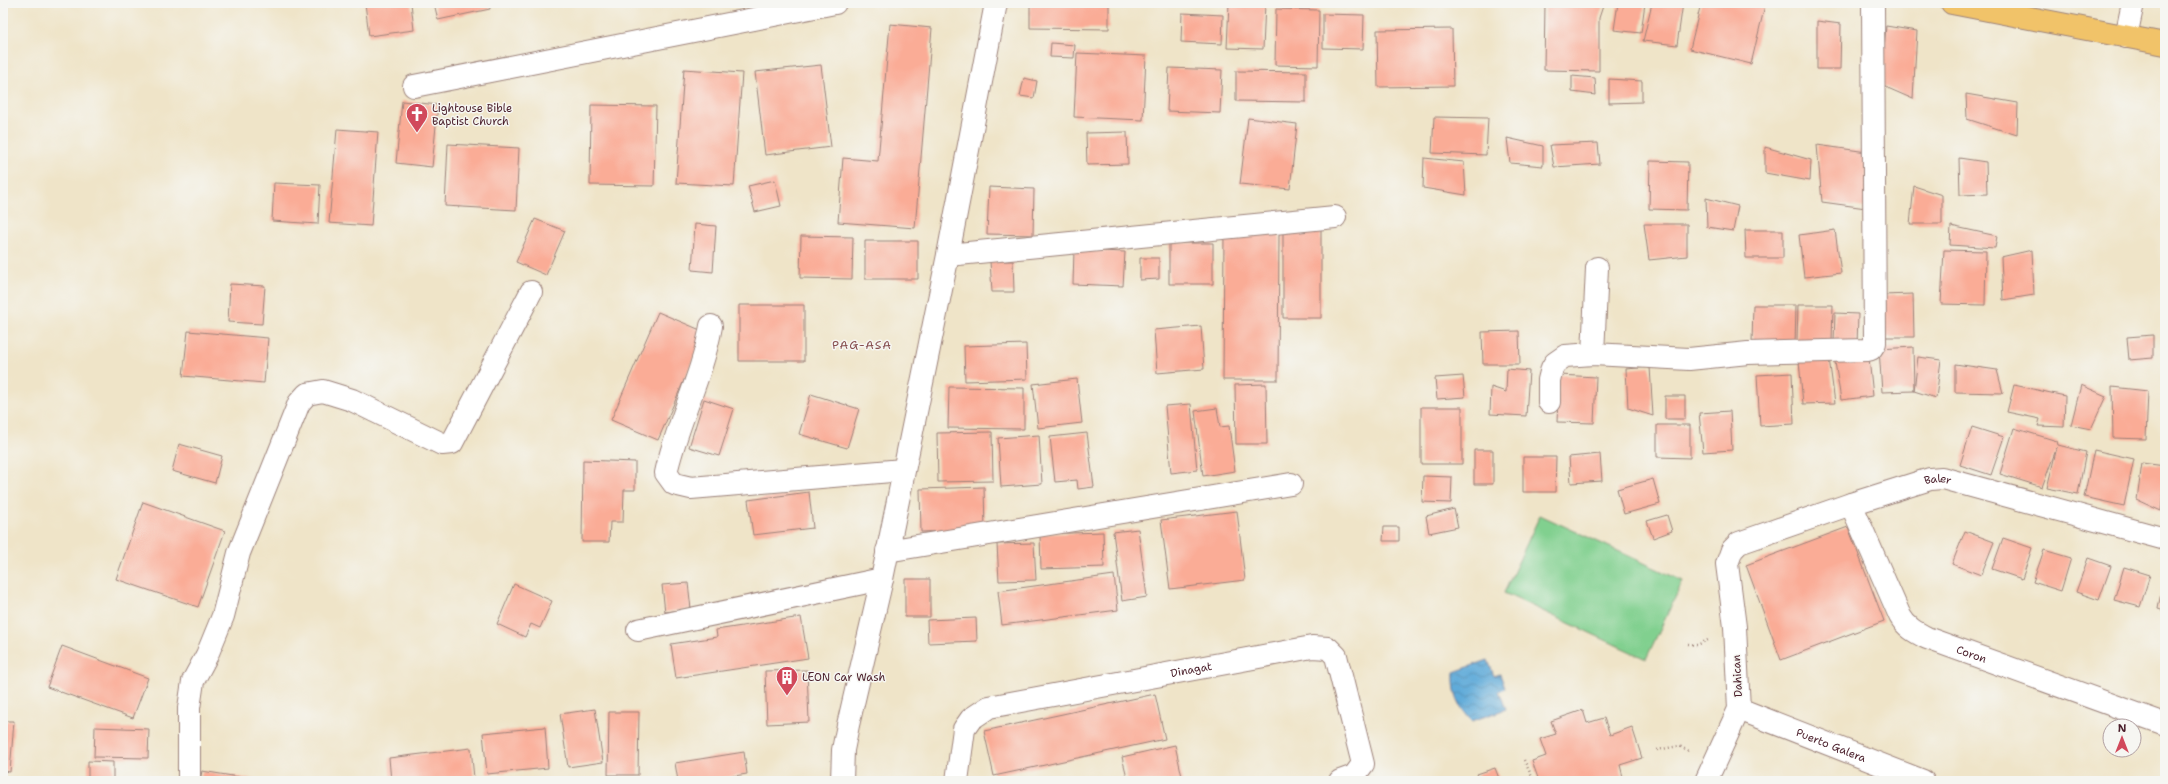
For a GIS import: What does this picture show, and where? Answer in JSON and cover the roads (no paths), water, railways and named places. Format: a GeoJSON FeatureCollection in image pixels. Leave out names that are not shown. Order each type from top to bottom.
{"type":"FeatureCollection","features":[{"type":"Feature","properties":{"kind":"main road"},"geometry":{"type":"LineString","coordinates":[[1952,3],[2165,44]]}},
{"type":"Feature","properties":{"kind":"street"},"geometry":{"type":"LineString","coordinates":[[414,86],[835,3]]}},
{"type":"Feature","properties":{"kind":"street"},"geometry":{"type":"LineString","coordinates":[[842,781],[844,750],[848,725],[882,579],[948,254],[996,3]]}},
{"type":"Feature","properties":{"kind":"street"},"geometry":{"type":"LineString","coordinates":[[1549,402],[1549,380],[1555,363],[1565,356],[1593,354],[1688,359],[1748,353],[1867,350],[1876,344],[1873,3]]}},
{"type":"Feature","properties":{"kind":"street"},"geometry":{"type":"LineString","coordinates":[[2126,37],[2133,3]]}},
{"type":"Feature","properties":{"kind":"street"},"geometry":{"type":"LineString","coordinates":[[948,254],[1335,216]]}},
{"type":"Feature","properties":{"kind":"street"},"geometry":{"type":"LineString","coordinates":[[1593,354],[1597,268]]}},
{"type":"Feature","properties":{"kind":"street"},"geometry":{"type":"LineString","coordinates":[[189,781],[189,708],[193,681],[207,655],[223,616],[239,553],[299,403],[307,394],[323,391],[352,400],[442,444],[452,443],[531,292]]}},
{"type":"Feature","properties":{"kind":"street"},"geometry":{"type":"LineString","coordinates":[[710,326],[706,352],[700,373],[673,442],[666,473],[674,484],[691,488],[903,470]]}},
{"type":"Feature","properties":{"kind":"street","name":"Baler"},"geometry":{"type":"LineString","coordinates":[[1727,564],[1732,550],[1739,543],[1851,504],[1930,479],[1942,478],[2165,539]]}},
{"type":"Feature","properties":{"kind":"street"},"geometry":{"type":"LineString","coordinates":[[887,551],[1291,484]]}},
{"type":"Feature","properties":{"kind":"street","name":"Coron"},"geometry":{"type":"LineString","coordinates":[[1851,504],[1900,616],[1911,630],[1927,638],[2165,724]]}},
{"type":"Feature","properties":{"kind":"street","name":"Dahican"},"geometry":{"type":"LineString","coordinates":[[1706,781],[1739,709],[1735,627],[1727,564]]}},
{"type":"Feature","properties":{"kind":"street"},"geometry":{"type":"LineString","coordinates":[[638,630],[882,579]]}},
{"type":"Feature","properties":{"kind":"street","name":"Dinagat"},"geometry":{"type":"LineString","coordinates":[[957,781],[964,728],[971,719],[989,707],[1312,647],[1328,648],[1336,656],[1363,764],[1354,776],[1340,781]]}},
{"type":"Feature","properties":{"kind":"street","name":"Puerto Galera"},"geometry":{"type":"LineString","coordinates":[[1739,709],[1923,781]]}},
{"type":"Feature","properties":{"kind":"water"},"geometry":{"type":"Polygon","coordinates":[[[1488,660],[1494,676],[1500,674],[1505,688],[1499,691],[1506,709],[1472,721],[1463,710],[1457,699],[1454,687],[1454,672],[1488,660]]]}},
{"type":"Feature","properties":{"kind":"place","name":"Lightouse Bible Baptist Church"},"geometry":{"type":"Point","coordinates":[417,134]}},
{"type":"Feature","properties":{"kind":"place","name":"LEON Car Wash"},"geometry":{"type":"Point","coordinates":[787,696]}},
{"type":"Feature","properties":{"kind":"district","name":"PAG-ASA"},"geometry":{"type":"Point","coordinates":[862,345]}}]}
